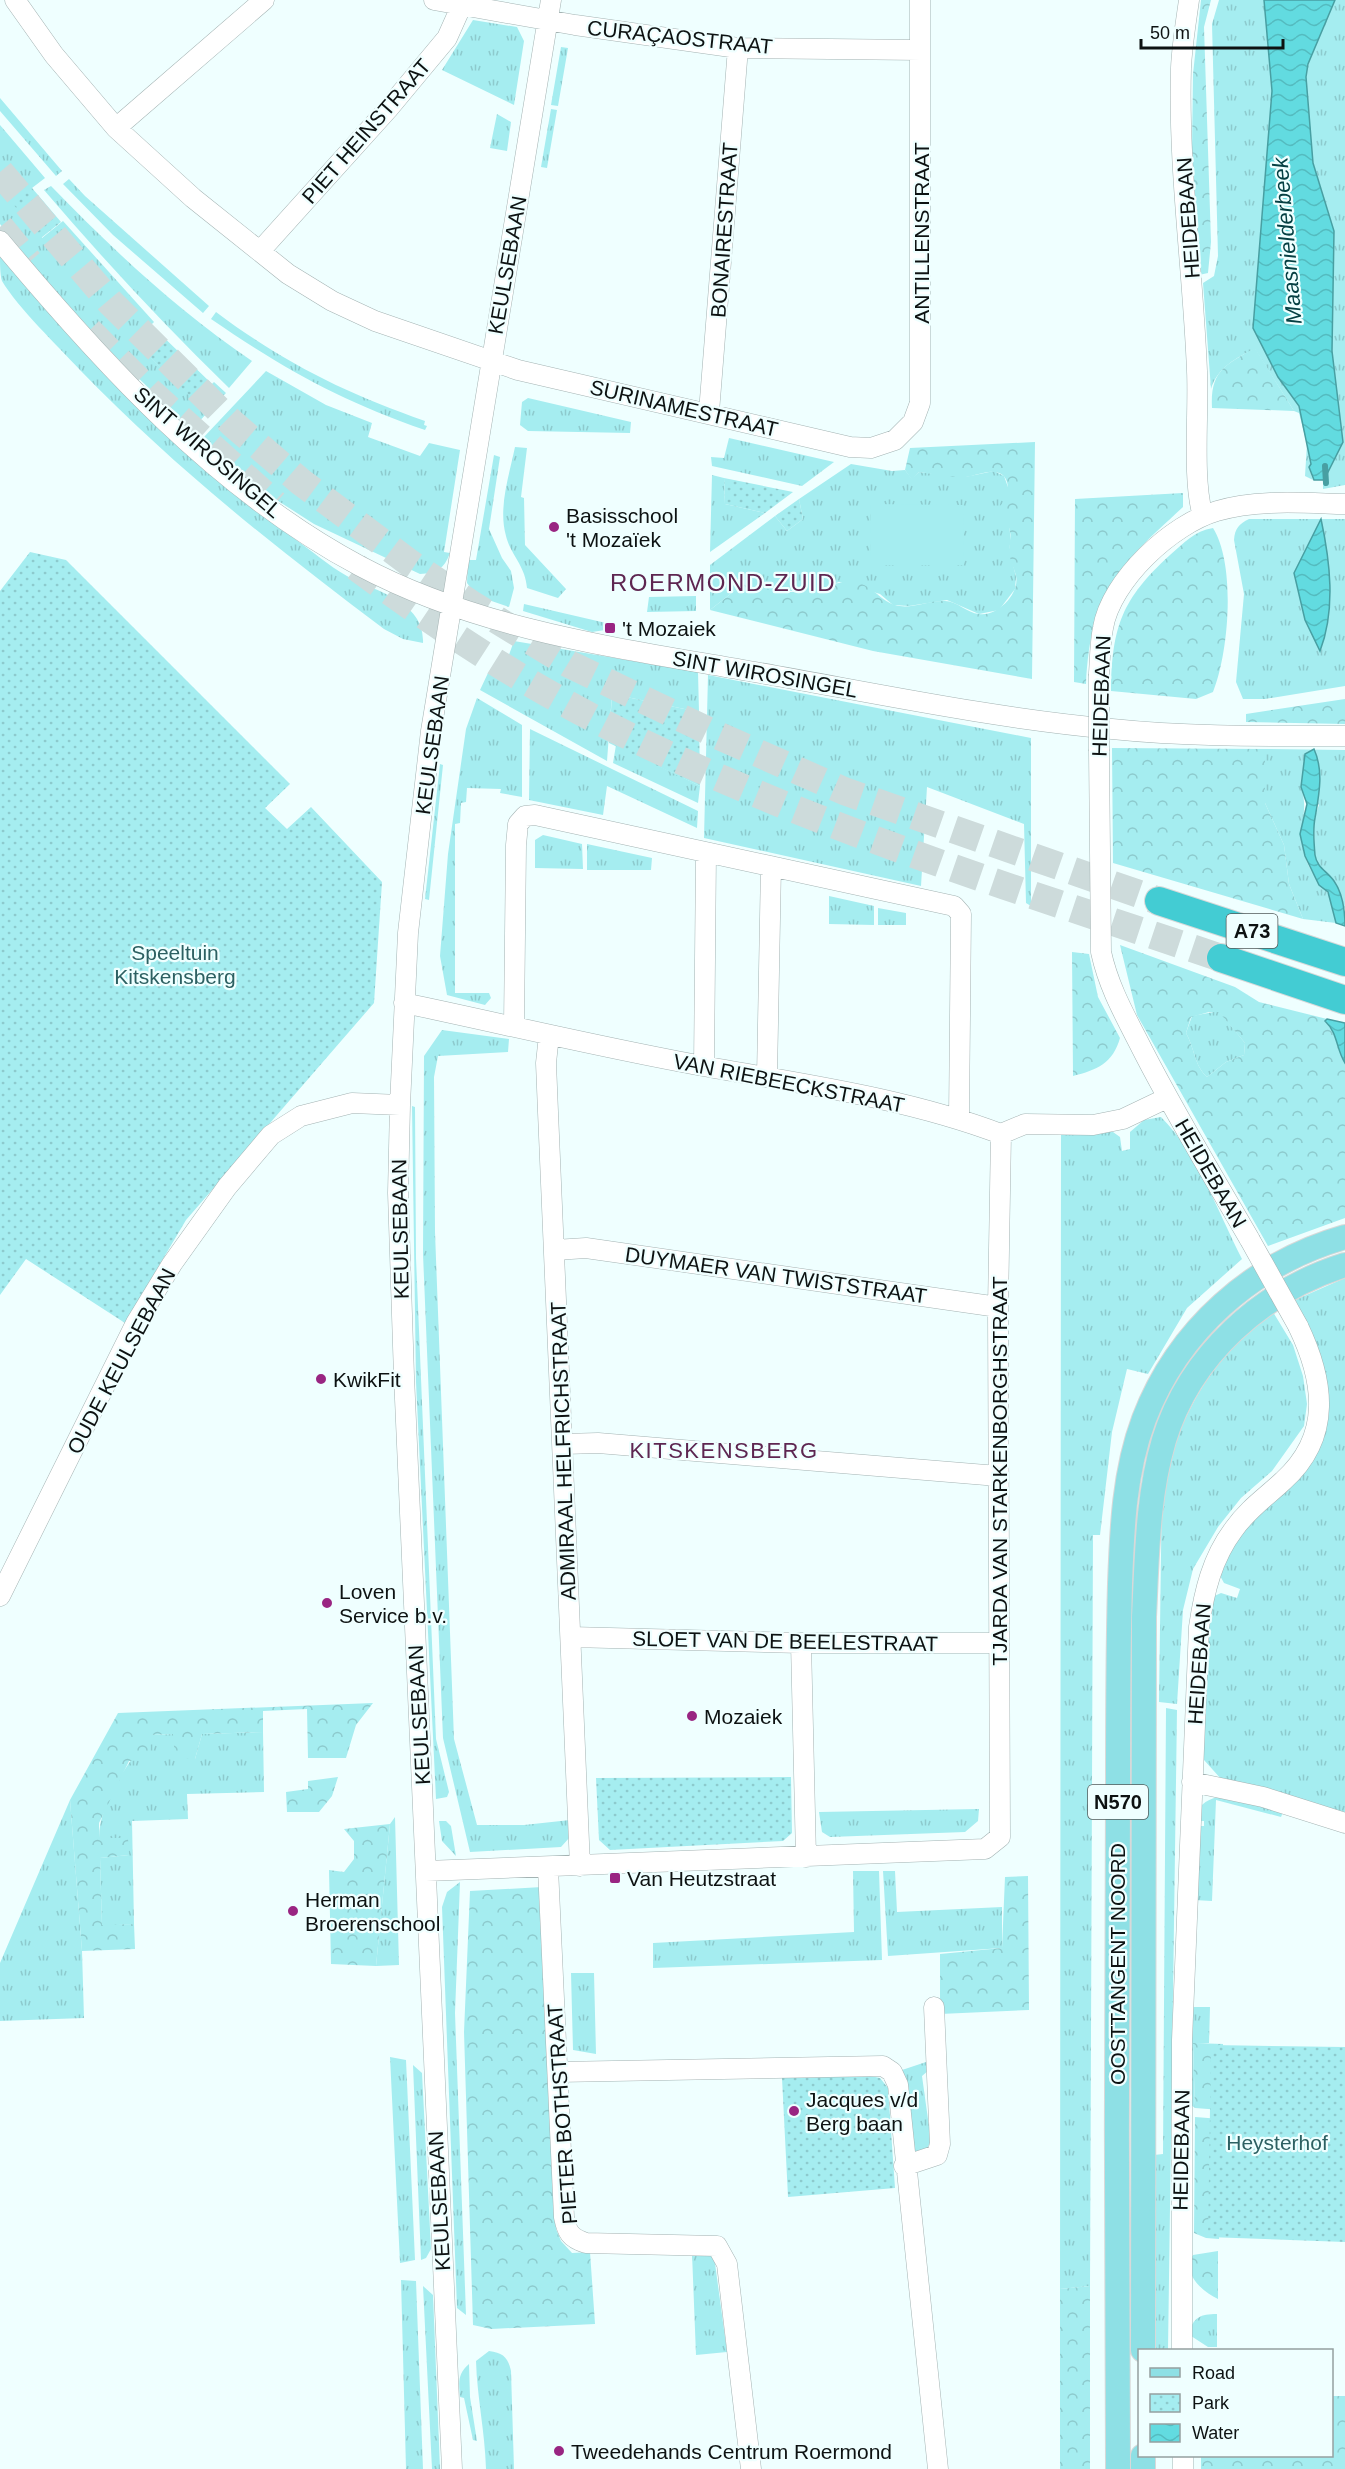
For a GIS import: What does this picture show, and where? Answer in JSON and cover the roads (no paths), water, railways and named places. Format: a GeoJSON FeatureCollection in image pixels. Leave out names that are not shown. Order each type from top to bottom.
{"type":"FeatureCollection","features":[{"type":"Feature","properties":{"kind":"highway","name":"A73"},"geometry":{"type":"LineString","coordinates":[[1159,901],[1345,962]]}},
{"type":"Feature","properties":{"kind":"highway","name":"A73"},"geometry":{"type":"LineString","coordinates":[[1221,958],[1345,1000]]}},
{"type":"Feature","properties":{"kind":"main road","name":"OOSTTANGENT NOORD"},"geometry":{"type":"LineString","coordinates":[[1118,2469],[1116,2264],[1119,1631],[1125,1494],[1134,1450],[1155,1394],[1170,1367],[1197,1330],[1227,1299],[1263,1273],[1293,1256],[1345,1237]]}},
{"type":"Feature","properties":{"kind":"main road","name":"OOSTTANGENT NOORD"},"geometry":{"type":"LineString","coordinates":[[1143,2349],[1144,1617],[1150,1510],[1155,1477],[1164,1439],[1174,1416],[1192,1381],[1211,1353],[1262,1305],[1309,1278],[1345,1265]]}},
{"type":"Feature","properties":{"kind":"street","name":"SURINAMESTRAAT"},"geometry":{"type":"LineString","coordinates":[[15,0],[54,55],[116,128],[192,198],[288,274],[332,301],[375,321],[491,362],[710,412],[843,446],[879,447]]}},
{"type":"Feature","properties":{"kind":"street"},"geometry":{"type":"LineString","coordinates":[[116,128],[264,0]]}},
{"type":"Feature","properties":{"kind":"street","name":"CURAÇAOSTRAAT"},"geometry":{"type":"LineString","coordinates":[[434,0],[550,10],[738,48],[920,50]]}},
{"type":"Feature","properties":{"kind":"street","name":"ANTILLENSTRAAT"},"geometry":{"type":"LineString","coordinates":[[879,447],[904,433],[913,422],[920,403],[920,0]]}},
{"type":"Feature","properties":{"kind":"street","name":"HEIDEBAAN"},"geometry":{"type":"LineString","coordinates":[[1182,2349],[1182,2040],[1199,1627],[1210,1575],[1233,1529],[1245,1514],[1296,1467],[1316,1431],[1320,1396],[1317,1373],[1298,1326],[1167,1098],[1115,1000],[1101,952],[1099,674],[1103,626],[1116,597],[1134,570],[1158,544],[1181,527],[1203,516],[1198,500],[1198,408],[1194,304],[1182,154],[1181,66],[1189,0]]}},
{"type":"Feature","properties":{"kind":"street","name":"PIET HEINSTRAAT"},"geometry":{"type":"LineString","coordinates":[[260,251],[388,109],[447,38],[464,3]]}},
{"type":"Feature","properties":{"kind":"street","name":"KEULSEBAAN"},"geometry":{"type":"LineString","coordinates":[[452,2469],[398,1193],[404,1003],[408,933],[428,761],[550,10]]}},
{"type":"Feature","properties":{"kind":"street","name":"BONAIRESTRAAT"},"geometry":{"type":"LineString","coordinates":[[710,412],[738,48]]}},
{"type":"Feature","properties":{"kind":"street","name":"SINT WIROSINGEL"},"geometry":{"type":"LineString","coordinates":[[0,241],[109,364],[230,477],[301,531],[361,566],[453,606],[602,646],[898,698],[1051,722],[1117,730],[1345,736]]}},
{"type":"Feature","properties":{"kind":"street"},"geometry":{"type":"LineString","coordinates":[[1203,516],[1218,510],[1269,503],[1345,504]]}},
{"type":"Feature","properties":{"kind":"street"},"geometry":{"type":"LineString","coordinates":[[514,1026],[518,824],[525,816],[548,818],[954,906],[961,914],[959,1118]]}},
{"type":"Feature","properties":{"kind":"street"},"geometry":{"type":"LineString","coordinates":[[704,1066],[706,853]]}},
{"type":"Feature","properties":{"kind":"street"},"geometry":{"type":"LineString","coordinates":[[767,1076],[771,866]]}},
{"type":"Feature","properties":{"kind":"street","name":"VAN RIEBEECKSTRAAT"},"geometry":{"type":"LineString","coordinates":[[404,1003],[549,1035],[704,1066],[767,1076],[959,1118],[1001,1134]]}},
{"type":"Feature","properties":{"kind":"street","name":"ADMIRAAL HELFRICHSTRAAT"},"geometry":{"type":"LineString","coordinates":[[549,1035],[546,1063],[564,1444],[580,1866]]}},
{"type":"Feature","properties":{"kind":"street"},"geometry":{"type":"LineString","coordinates":[[1001,1134],[1025,1124],[1093,1125],[1123,1119],[1167,1098]]}},
{"type":"Feature","properties":{"kind":"street","name":"OUDE KEULSEBAAN"},"geometry":{"type":"LineString","coordinates":[[0,1596],[136,1323],[172,1264],[227,1187],[271,1135],[301,1116],[352,1103],[400,1105]]}},
{"type":"Feature","properties":{"kind":"street","name":"TJARDA VAN STARKENBORGHSTRAAT"},"geometry":{"type":"LineString","coordinates":[[426,1871],[548,1868],[985,1849],[1000,1836],[998,1307],[1001,1134]]}},
{"type":"Feature","properties":{"kind":"street","name":"DUYMAER VAN TWISTSTRAAT"},"geometry":{"type":"LineString","coordinates":[[555,1250],[586,1248],[998,1307]]}},
{"type":"Feature","properties":{"kind":"street"},"geometry":{"type":"LineString","coordinates":[[564,1444],[598,1443],[998,1476]]}},
{"type":"Feature","properties":{"kind":"street","name":"SLOET VAN DE BEELESTRAAT"},"geometry":{"type":"LineString","coordinates":[[571,1637],[801,1643],[999,1643]]}},
{"type":"Feature","properties":{"kind":"street"},"geometry":{"type":"LineString","coordinates":[[801,1643],[806,1857]]}},
{"type":"Feature","properties":{"kind":"street"},"geometry":{"type":"LineString","coordinates":[[1192,1782],[1263,1797],[1345,1823]]}},
{"type":"Feature","properties":{"kind":"street","name":"PIETER BOTHSTRAAT"},"geometry":{"type":"LineString","coordinates":[[548,1868],[564,2217],[567,2230],[573,2239],[586,2243],[717,2246],[728,2264],[751,2469]]}},
{"type":"Feature","properties":{"kind":"street"},"geometry":{"type":"LineString","coordinates":[[904,2166],[937,2155],[940,2144],[934,2007]]}},
{"type":"Feature","properties":{"kind":"street"},"geometry":{"type":"LineString","coordinates":[[558,2073],[883,2066],[892,2072],[898,2085],[904,2166],[938,2469]]}},
{"type":"Feature","properties":{"kind":"water"},"geometry":{"type":"Polygon","coordinates":[[[1264,0],[1335,0],[1308,64],[1306,77],[1313,163],[1334,231],[1332,351],[1343,442],[1324,480],[1314,480],[1309,467],[1311,464],[1299,406],[1278,377],[1253,328],[1272,91],[1264,0]]]}},
{"type":"Feature","properties":{"kind":"water"},"geometry":{"type":"Polygon","coordinates":[[[1321,519],[1329,568],[1330,602],[1320,651],[1305,620],[1294,573],[1321,519]]]}},
{"type":"Feature","properties":{"kind":"water"},"geometry":{"type":"Polygon","coordinates":[[[1314,749],[1320,774],[1314,826],[1315,855],[1320,866],[1340,891],[1345,926],[1336,923],[1328,892],[1319,885],[1305,856],[1300,834],[1307,804],[1301,787],[1305,754],[1314,749]]]}},
{"type":"Feature","properties":{"kind":"water"},"geometry":{"type":"Polygon","coordinates":[[[1327,1019],[1345,1023],[1345,1063],[1335,1036],[1325,1021],[1327,1019]]]}},
{"type":"Feature","properties":{"kind":"waterway","name":"Maasnielderbeek"},"geometry":{"type":"LineString","coordinates":[[1325,466],[1326,483]]}},
{"type":"Feature","properties":{"kind":"tunnel"},"geometry":{"type":"LineString","coordinates":[[0,172],[110,302],[233,424],[301,482],[411,564],[471,604],[569,664],[717,735],[844,791],[1159,901]]}},
{"type":"Feature","properties":{"kind":"tunnel"},"geometry":{"type":"LineString","coordinates":[[0,227],[29,262]]}},
{"type":"Feature","properties":{"kind":"tunnel"},"geometry":{"type":"LineString","coordinates":[[89,331],[149,391],[275,504]]}},
{"type":"Feature","properties":{"kind":"tunnel"},"geometry":{"type":"LineString","coordinates":[[356,567],[456,637],[525,680],[597,720],[704,771],[776,802],[923,857],[1221,958]]}},
{"type":"Feature","properties":{"kind":"place","name":"Basisschool 't Mozaïek"},"geometry":{"type":"Point","coordinates":[554,527]}},
{"type":"Feature","properties":{"kind":"place","name":"'t Mozaiek"},"geometry":{"type":"Point","coordinates":[610,628]}},
{"type":"Feature","properties":{"kind":"place","name":"KwikFit"},"geometry":{"type":"Point","coordinates":[321,1379]}},
{"type":"Feature","properties":{"kind":"place","name":"Loven Service b.v."},"geometry":{"type":"Point","coordinates":[327,1603]}},
{"type":"Feature","properties":{"kind":"place","name":"Mozaiek"},"geometry":{"type":"Point","coordinates":[692,1716]}},
{"type":"Feature","properties":{"kind":"place","name":"Van Heutzstraat"},"geometry":{"type":"Point","coordinates":[615,1878]}},
{"type":"Feature","properties":{"kind":"place","name":"Herman Broerenschool"},"geometry":{"type":"Point","coordinates":[293,1911]}},
{"type":"Feature","properties":{"kind":"place","name":"Jacques v/d Berg baan"},"geometry":{"type":"Point","coordinates":[794,2111]}},
{"type":"Feature","properties":{"kind":"place","name":"Tweedehands Centrum Roermond"},"geometry":{"type":"Point","coordinates":[559,2451]}},
{"type":"Feature","properties":{"kind":"district","name":"ROERMOND-ZUID"},"geometry":{"type":"Point","coordinates":[723,582]}},
{"type":"Feature","properties":{"kind":"district","name":"KITSKENSBERG"},"geometry":{"type":"Point","coordinates":[724,1450]}},
{"type":"Feature","properties":{"kind":"park label","name":"Speeltuin Kitskensberg"},"geometry":{"type":"Point","coordinates":[175,964]}},
{"type":"Feature","properties":{"kind":"park label","name":"Heysterhof"},"geometry":{"type":"Point","coordinates":[1277,2142]}}]}
